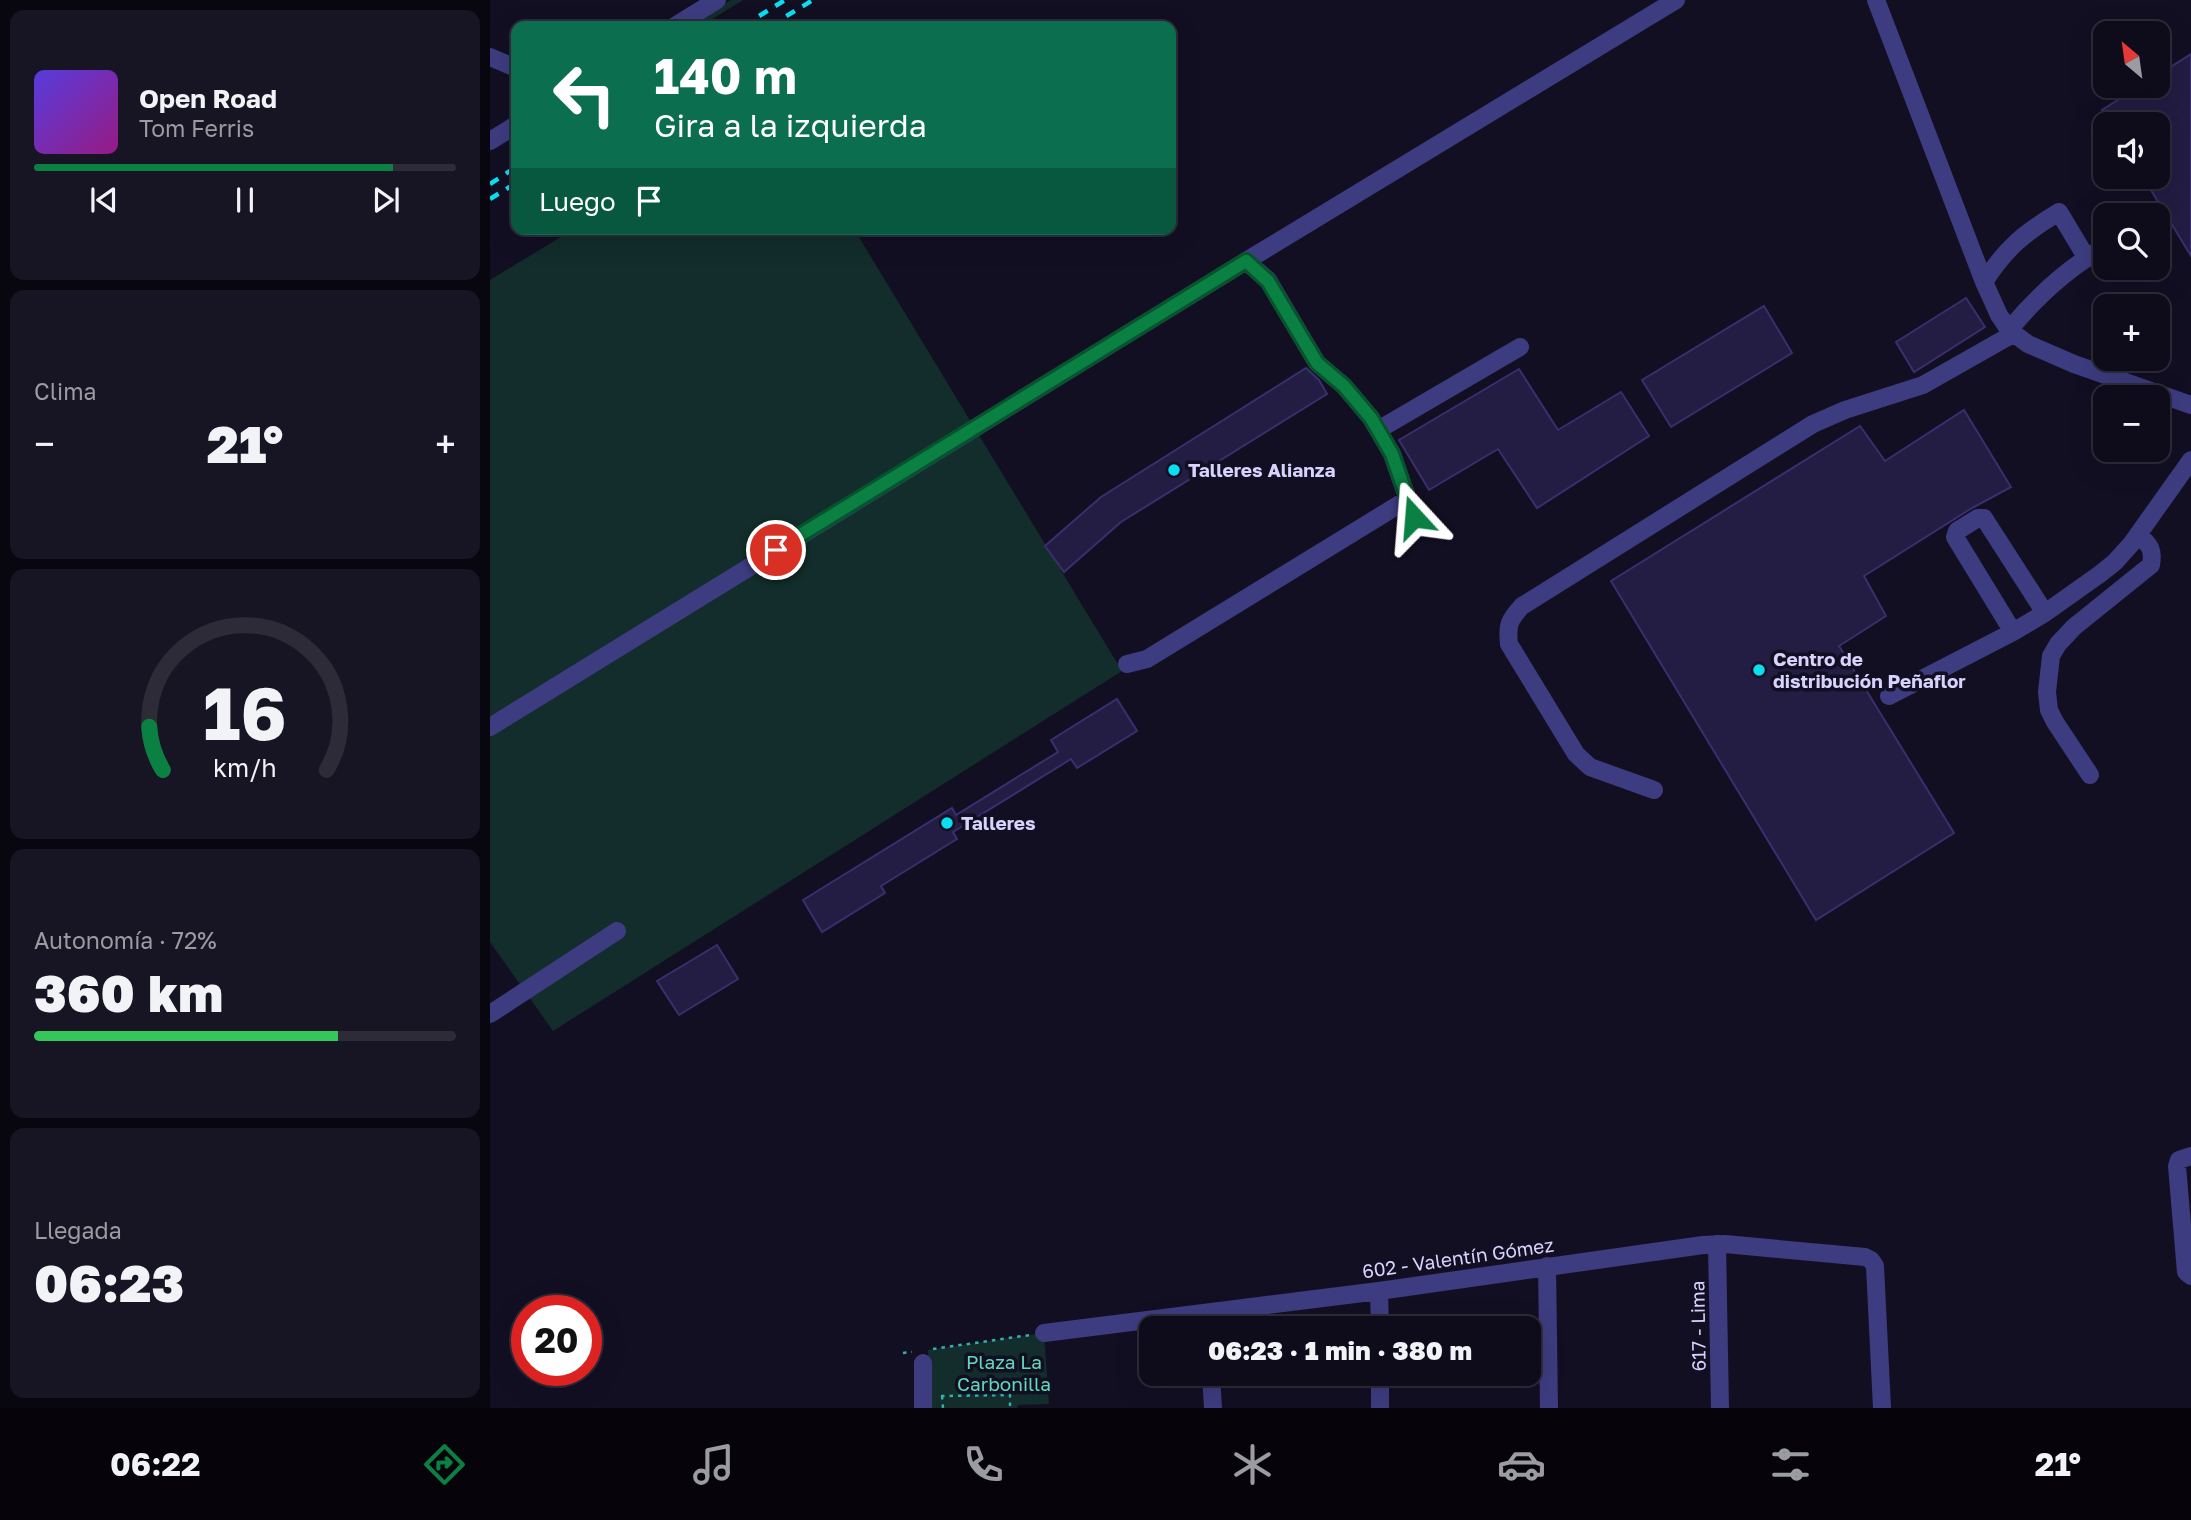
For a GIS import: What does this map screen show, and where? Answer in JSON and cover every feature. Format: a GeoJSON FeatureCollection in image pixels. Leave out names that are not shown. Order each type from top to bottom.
{"type":"FeatureCollection","features":[{"type":"Feature","properties":{"kind":"street"},"geometry":{"type":"LineString","coordinates":[[683,21],[717,0]]}},
{"type":"Feature","properties":{"kind":"street"},"geometry":{"type":"LineString","coordinates":[[490,727],[1246,261],[1676,0]]}},
{"type":"Feature","properties":{"kind":"street"},"geometry":{"type":"LineString","coordinates":[[1877,0],[1984,282],[1999,315],[2011,332],[2052,356],[2191,405]]}},
{"type":"Feature","properties":{"kind":"street"},"geometry":{"type":"LineString","coordinates":[[490,57],[511,66]]}},
{"type":"Feature","properties":{"kind":"street"},"geometry":{"type":"LineString","coordinates":[[490,141],[511,128]]}},
{"type":"Feature","properties":{"kind":"street"},"geometry":{"type":"LineString","coordinates":[[1984,282],[2008,249],[2031,229],[2059,212],[2086,257]]}},
{"type":"Feature","properties":{"kind":"street"},"geometry":{"type":"LineString","coordinates":[[1654,790],[1590,767],[1576,754],[1509,644],[1510,619],[1521,606],[1813,424],[1845,410],[1923,386],[2011,332],[2032,303],[2058,278],[2093,253]]}},
{"type":"Feature","properties":{"kind":"street"},"geometry":{"type":"LineString","coordinates":[[1246,261],[1268,281],[1317,363],[1344,386],[1371,418],[1392,454],[1414,517]]}},
{"type":"Feature","properties":{"kind":"street"},"geometry":{"type":"LineString","coordinates":[[1378,430],[1520,347]]}},
{"type":"Feature","properties":{"kind":"street"},"geometry":{"type":"LineString","coordinates":[[1889,696],[2013,632],[2045,613],[2115,562],[2191,460]]}},
{"type":"Feature","properties":{"kind":"street"},"geometry":{"type":"LineString","coordinates":[[1127,664],[1147,659],[1408,499]]}},
{"type":"Feature","properties":{"kind":"street"},"geometry":{"type":"LineString","coordinates":[[2013,632],[1955,537],[1956,531],[1967,524],[1984,518],[2045,613]]}},
{"type":"Feature","properties":{"kind":"street"},"geometry":{"type":"LineString","coordinates":[[2090,775],[2054,722],[2049,710],[2046,692],[2051,656],[2074,627],[2151,565],[2153,554],[2150,545],[2138,534]]}},
{"type":"Feature","properties":{"kind":"street"},"geometry":{"type":"LineString","coordinates":[[490,1014],[617,931]]}},
{"type":"Feature","properties":{"kind":"street"},"geometry":{"type":"LineString","coordinates":[[2191,1156],[2179,1160],[2177,1166],[2186,1272],[2191,1276]]}},
{"type":"Feature","properties":{"kind":"street","name":"602 - Valentín Gómez"},"geometry":{"type":"LineString","coordinates":[[1232,1316],[1379,1291],[1717,1244],[1865,1257],[1875,1266],[1882,1408]]}},
{"type":"Feature","properties":{"kind":"street","name":"617 - Lima"},"geometry":{"type":"LineString","coordinates":[[1717,1244],[1720,1408]]}},
{"type":"Feature","properties":{"kind":"street"},"geometry":{"type":"LineString","coordinates":[[1548,1266],[1549,1408]]}},
{"type":"Feature","properties":{"kind":"street"},"geometry":{"type":"LineString","coordinates":[[1379,1291],[1380,1316]]}},
{"type":"Feature","properties":{"kind":"street","name":"602 - Valentín Gómez"},"geometry":{"type":"LineString","coordinates":[[1044,1333],[1139,1326]]}},
{"type":"Feature","properties":{"kind":"street"},"geometry":{"type":"LineString","coordinates":[[922,1355],[923,1408]]}},
{"type":"Feature","properties":{"kind":"street"},"geometry":{"type":"LineString","coordinates":[[1212,1386],[1213,1408]]}},
{"type":"Feature","properties":{"kind":"street"},"geometry":{"type":"LineString","coordinates":[[1380,1386],[1380,1408]]}},
{"type":"Feature","properties":{"kind":"path"},"geometry":{"type":"LineString","coordinates":[[903,1353],[922,1355],[1044,1333]]}},
{"type":"Feature","properties":{"kind":"path"},"geometry":{"type":"LineString","coordinates":[[943,1408],[942,1396],[996,1395],[1010,1395],[1010,1408]]}},
{"type":"Feature","properties":{"kind":"green space"},"geometry":{"type":"Polygon","coordinates":[[[731,0],[743,0],[709,21],[696,21],[731,0]]]}},
{"type":"Feature","properties":{"kind":"green space"},"geometry":{"type":"Polygon","coordinates":[[[564,235],[858,235],[1122,671],[553,1031],[490,942],[490,280],[564,235]]]}},
{"type":"Feature","properties":{"kind":"green space","name":"Plaza La Carbonilla"},"geometry":{"type":"Polygon","coordinates":[[[1044,1333],[1049,1404],[1018,1405],[1017,1408],[930,1408],[928,1350],[1044,1333]]]}},
{"type":"Feature","properties":{"kind":"building"},"geometry":{"type":"Polygon","coordinates":[[[2191,54],[2191,256],[2170,221],[2170,203],[2159,203],[2150,189],[2170,189],[2170,112],[2102,110],[2121,98],[2170,98],[2170,67],[2191,54]]]}},
{"type":"Feature","properties":{"kind":"building"},"geometry":{"type":"Polygon","coordinates":[[[1966,298],[1985,327],[1914,372],[1896,342],[1966,298]]]}},
{"type":"Feature","properties":{"kind":"building"},"geometry":{"type":"Polygon","coordinates":[[[1764,306],[1792,353],[1671,427],[1642,380],[1764,306]]]}},
{"type":"Feature","properties":{"kind":"building","name":"Talleres Alianza"},"geometry":{"type":"Polygon","coordinates":[[[1306,368],[1319,380],[1327,394],[1121,522],[1064,572],[1045,546],[1101,497],[1306,368]]]}},
{"type":"Feature","properties":{"kind":"building"},"geometry":{"type":"Polygon","coordinates":[[[1519,369],[1558,430],[1621,392],[1649,436],[1537,508],[1498,449],[1429,490],[1399,440],[1519,369]]]}},
{"type":"Feature","properties":{"kind":"building","name":"Centro de distribución Peñaflor"},"geometry":{"type":"Polygon","coordinates":[[[1964,410],[2011,487],[1972,508],[1864,576],[1886,616],[1839,646],[1954,833],[1816,920],[1611,581],[1860,426],[1885,461],[1964,410]]]}},
{"type":"Feature","properties":{"kind":"building","name":"Talleres"},"geometry":{"type":"Polygon","coordinates":[[[1117,699],[1137,731],[1077,768],[1071,759],[953,832],[957,839],[881,886],[885,893],[822,932],[803,900],[952,808],[956,815],[1058,752],[1051,740],[1117,699]]]}},
{"type":"Feature","properties":{"kind":"building"},"geometry":{"type":"Polygon","coordinates":[[[717,945],[738,979],[679,1015],[657,981],[717,945]]]}},
{"type":"Feature","properties":{"kind":"railway"},"geometry":{"type":"LineString","coordinates":[[751,21],[785,0]]}},
{"type":"Feature","properties":{"kind":"railway"},"geometry":{"type":"LineString","coordinates":[[778,21],[813,0]]}},
{"type":"Feature","properties":{"kind":"railway"},"geometry":{"type":"LineString","coordinates":[[490,184],[511,170]]}},
{"type":"Feature","properties":{"kind":"railway"},"geometry":{"type":"LineString","coordinates":[[490,199],[511,186]]}},
{"type":"Feature","properties":{"kind":"place","name":"Talleres Alianza"},"geometry":{"type":"Point","coordinates":[1174,470]}},
{"type":"Feature","properties":{"kind":"place","name":"Centro de distribución Peñaflor"},"geometry":{"type":"Point","coordinates":[1759,670]}},
{"type":"Feature","properties":{"kind":"place","name":"Talleres"},"geometry":{"type":"Point","coordinates":[947,823]}},
{"type":"Feature","properties":{"kind":"route"},"geometry":{"type":"LineString","coordinates":[[776,550],[1246,261],[1268,281],[1317,363],[1344,386],[1371,418],[1392,454],[1414,517]]}}]}
